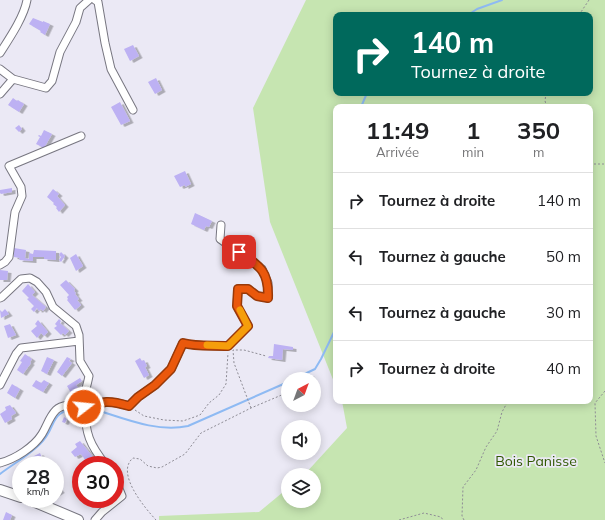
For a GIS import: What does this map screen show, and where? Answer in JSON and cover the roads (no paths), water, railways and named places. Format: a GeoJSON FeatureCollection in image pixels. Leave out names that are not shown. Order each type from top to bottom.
{"type":"FeatureCollection","features":[{"type":"Feature","properties":{"kind":"street"},"geometry":{"type":"LineString","coordinates":[[0,53],[9,40],[28,0]]}},
{"type":"Feature","properties":{"kind":"street"},"geometry":{"type":"LineString","coordinates":[[0,69],[12,79],[46,88],[52,81],[60,52],[76,22],[80,8],[89,0]]}},
{"type":"Feature","properties":{"kind":"street"},"geometry":{"type":"LineString","coordinates":[[95,0],[98,2],[99,6],[111,69],[133,110]]}},
{"type":"Feature","properties":{"kind":"street"},"geometry":{"type":"LineString","coordinates":[[0,94],[12,79]]}},
{"type":"Feature","properties":{"kind":"street"},"geometry":{"type":"LineString","coordinates":[[0,265],[9,257],[16,212],[22,196],[21,187],[9,166],[81,136]]}},
{"type":"Feature","properties":{"kind":"street"},"geometry":{"type":"LineString","coordinates":[[99,456],[95,451],[85,428],[84,407],[100,402],[115,402],[129,406],[138,397],[155,385],[171,369],[183,343],[193,346],[228,346],[248,326],[237,306],[238,289],[248,289],[257,296],[268,298],[268,283],[262,269],[220,239],[221,225]]}},
{"type":"Feature","properties":{"kind":"street"},"geometry":{"type":"LineString","coordinates":[[0,298],[21,279],[30,278],[36,282],[46,292],[54,307],[76,326],[79,335],[80,361],[89,376],[84,395],[76,403],[64,405],[56,410],[42,434],[34,444],[10,460],[0,463]]}},
{"type":"Feature","properties":{"kind":"street"},"geometry":{"type":"LineString","coordinates":[[0,385],[16,354],[21,348],[79,342]]}},
{"type":"Feature","properties":{"kind":"street"},"geometry":{"type":"LineString","coordinates":[[0,492],[12,495]]}},
{"type":"Feature","properties":{"kind":"street"},"geometry":{"type":"LineString","coordinates":[[49,508],[78,520]]}},
{"type":"Feature","properties":{"kind":"street"},"geometry":{"type":"LineString","coordinates":[[95,520],[107,508]]}},
{"type":"Feature","properties":{"kind":"waterway"},"geometry":{"type":"LineString","coordinates":[[472,12],[502,0]]}},
{"type":"Feature","properties":{"kind":"waterway"},"geometry":{"type":"LineString","coordinates":[[362,104],[366,96]]}},
{"type":"Feature","properties":{"kind":"waterway"},"geometry":{"type":"LineString","coordinates":[[309,372],[315,369],[333,334]]}},
{"type":"Feature","properties":{"kind":"waterway"},"geometry":{"type":"LineString","coordinates":[[90,408],[138,423],[151,426],[176,428],[188,426],[281,385]]}},
{"type":"Feature","properties":{"kind":"waterway"},"geometry":{"type":"LineString","coordinates":[[0,474],[40,444],[50,431],[54,420],[62,412],[81,408]]}},
{"type":"Feature","properties":{"kind":"park label","name":"Bois Panisse"},"geometry":{"type":"Point","coordinates":[536,461]}}]}
